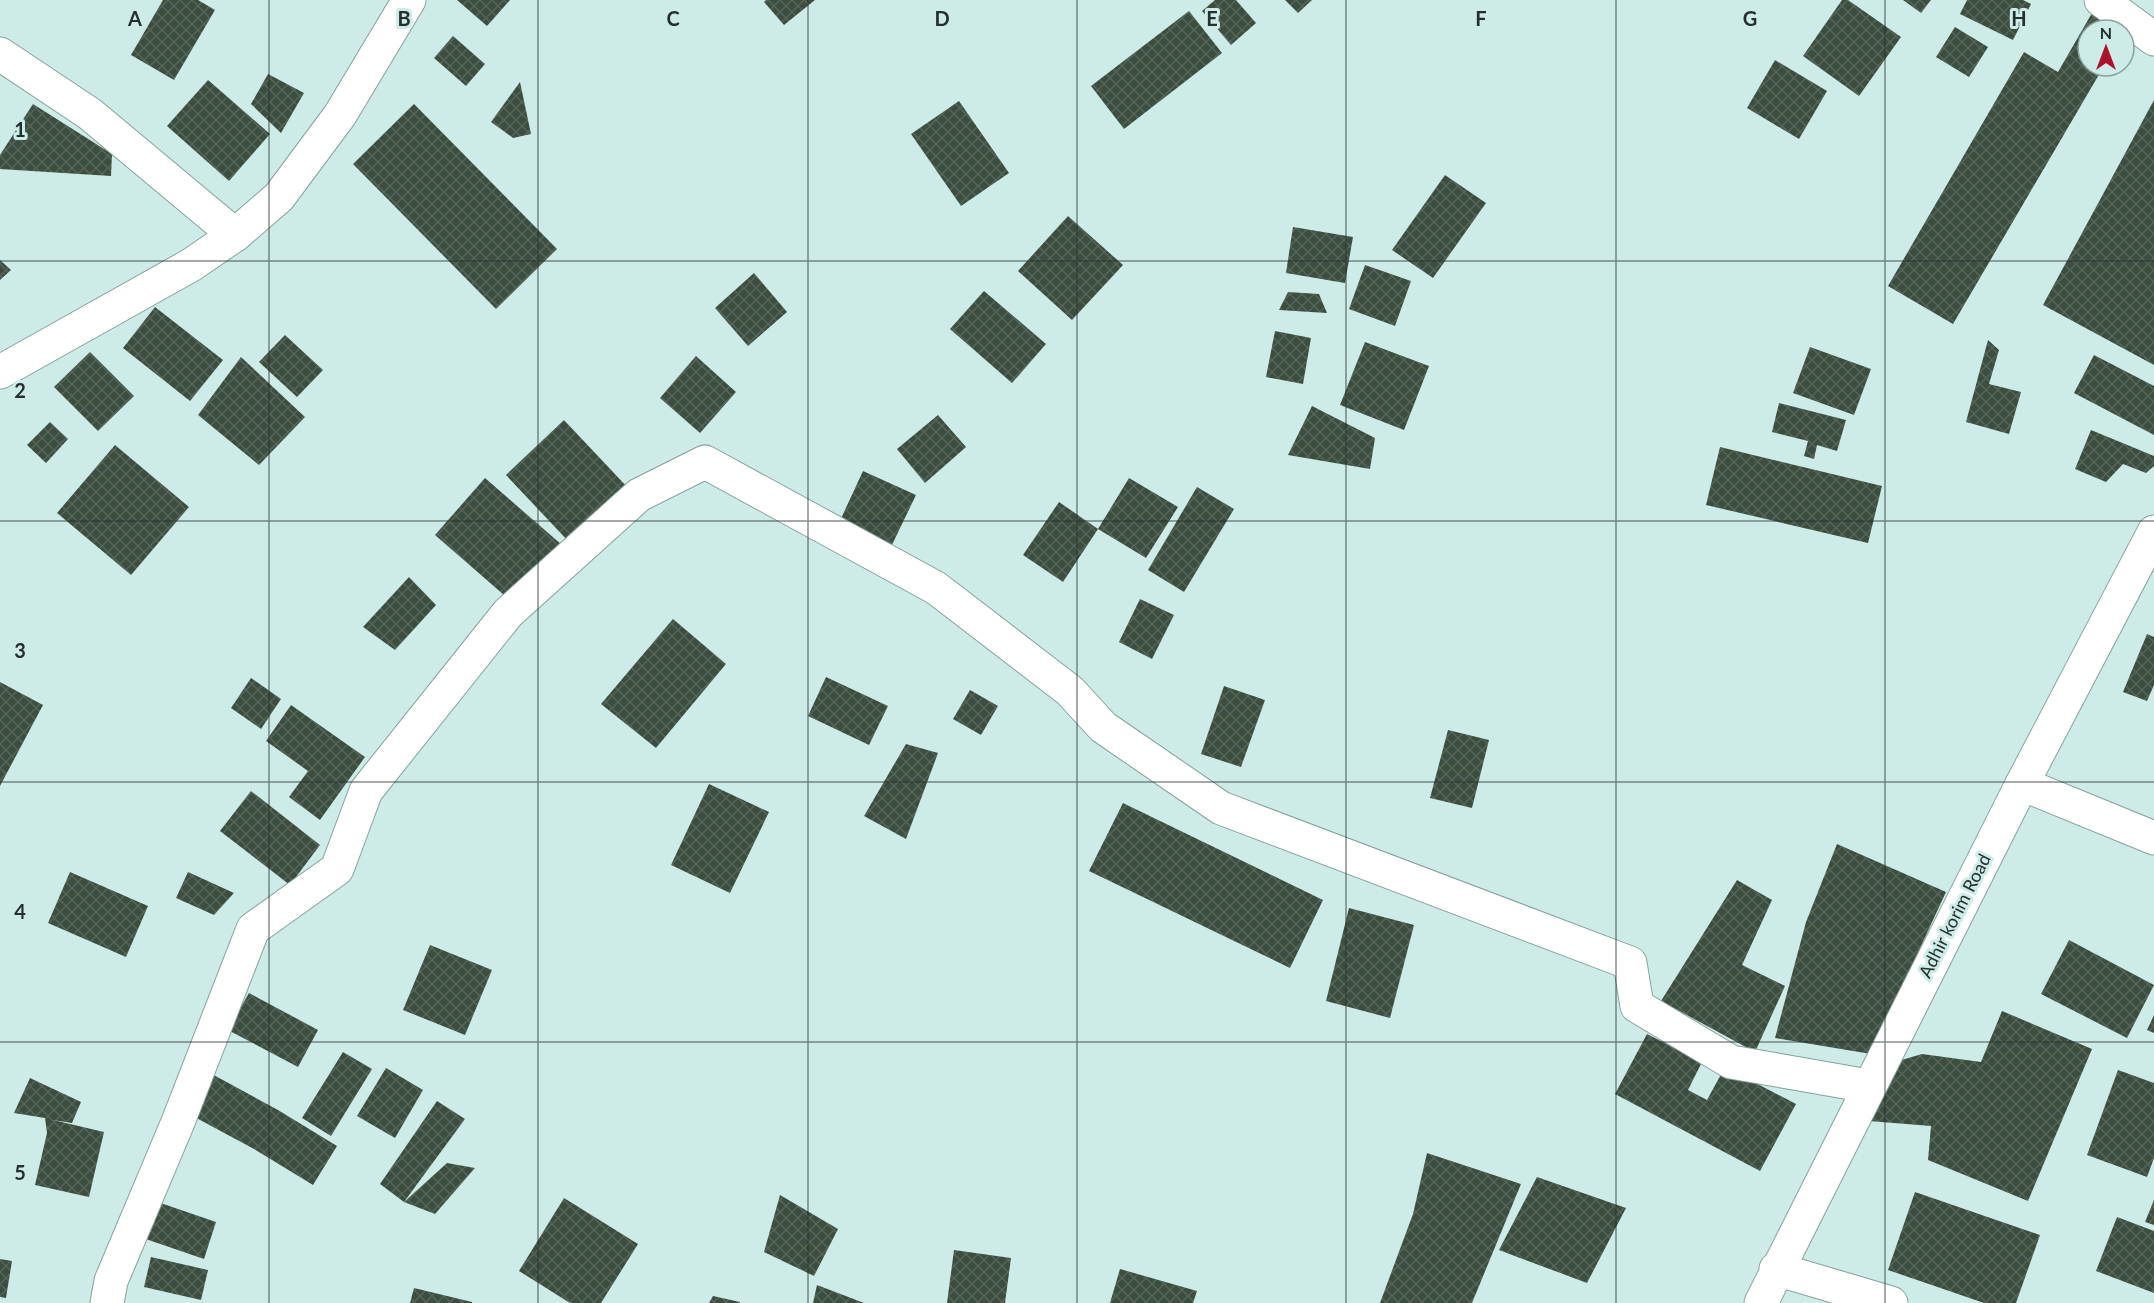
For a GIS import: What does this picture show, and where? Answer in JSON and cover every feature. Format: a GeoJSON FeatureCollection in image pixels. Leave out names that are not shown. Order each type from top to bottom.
{"type":"FeatureCollection","features":[{"type":"Feature","properties":{"kind":"main road"},"geometry":{"type":"LineString","coordinates":[[0,372],[191,265],[235,235],[279,197],[333,124],[409,0]]}},
{"type":"Feature","properties":{"kind":"main road"},"geometry":{"type":"LineString","coordinates":[[2101,0],[2154,39]]}},
{"type":"Feature","properties":{"kind":"main road"},"geometry":{"type":"LineString","coordinates":[[0,54],[90,114],[235,235]]}},
{"type":"Feature","properties":{"kind":"main road"},"geometry":{"type":"LineString","coordinates":[[107,1303],[111,1281],[178,1122],[253,929],[338,869],[366,791],[508,613],[639,495],[705,462],[936,588],[1070,691],[1103,727],[1221,808],[1630,963],[1637,1006],[1731,1062],[1868,1086]]}},
{"type":"Feature","properties":{"kind":"main road","name":"Adhir korim Road"},"geometry":{"type":"LineString","coordinates":[[1761,1303],[1868,1086],[2154,532]]}},
{"type":"Feature","properties":{"kind":"main road"},"geometry":{"type":"LineString","coordinates":[[2022,784],[2154,838]]}},
{"type":"Feature","properties":{"kind":"main road"},"geometry":{"type":"LineString","coordinates":[[1776,1269],[1892,1303]]}},
{"type":"Feature","properties":{"kind":"building"},"geometry":{"type":"Polygon","coordinates":[[[163,0],[198,0],[215,10],[174,80],[131,55],[163,0]]]}},
{"type":"Feature","properties":{"kind":"building"},"geometry":{"type":"Polygon","coordinates":[[[457,0],[510,0],[487,26],[457,0]]]}},
{"type":"Feature","properties":{"kind":"building"},"geometry":{"type":"Polygon","coordinates":[[[766,0],[815,0],[784,25],[764,2],[766,0]]]}},
{"type":"Feature","properties":{"kind":"building"},"geometry":{"type":"Polygon","coordinates":[[[1215,0],[1236,0],[1256,23],[1231,45],[1202,11],[1215,0]]]}},
{"type":"Feature","properties":{"kind":"building"},"geometry":{"type":"Polygon","coordinates":[[[1285,0],[1312,0],[1298,13],[1285,0]]]}},
{"type":"Feature","properties":{"kind":"building"},"geometry":{"type":"Polygon","coordinates":[[[1842,0],[1848,0],[1901,37],[1859,96],[1803,56],[1842,0]]]}},
{"type":"Feature","properties":{"kind":"building"},"geometry":{"type":"Polygon","coordinates":[[[1903,0],[1931,0],[1921,13],[1903,0]]]}},
{"type":"Feature","properties":{"kind":"building"},"geometry":{"type":"Polygon","coordinates":[[[1967,0],[2023,0],[2031,4],[2013,40],[1960,14],[1967,0]]]}},
{"type":"Feature","properties":{"kind":"building"},"geometry":{"type":"Polygon","coordinates":[[[1189,11],[1222,53],[1124,129],[1091,86],[1189,11]]]}},
{"type":"Feature","properties":{"kind":"building"},"geometry":{"type":"Polygon","coordinates":[[[2092,13],[2101,18],[2089,18],[2092,13]]]}},
{"type":"Feature","properties":{"kind":"building"},"geometry":{"type":"Polygon","coordinates":[[[1955,27],[1988,47],[1969,77],[1936,57],[1955,27]]]}},
{"type":"Feature","properties":{"kind":"building"},"geometry":{"type":"Polygon","coordinates":[[[453,36],[485,64],[466,86],[434,58],[453,36]]]}},
{"type":"Feature","properties":{"kind":"building"},"geometry":{"type":"Polygon","coordinates":[[[2076,41],[2076,78],[2097,78],[1953,324],[1888,286],[2024,52],[2058,72],[2076,41]]]}},
{"type":"Feature","properties":{"kind":"building"},"geometry":{"type":"Polygon","coordinates":[[[1775,60],[1827,91],[1799,139],[1747,108],[1775,60]]]}},
{"type":"Feature","properties":{"kind":"building"},"geometry":{"type":"Polygon","coordinates":[[[268,74],[304,93],[281,133],[251,104],[268,74]]]}},
{"type":"Feature","properties":{"kind":"building"},"geometry":{"type":"Polygon","coordinates":[[[208,80],[270,134],[229,181],[167,126],[208,80]]]}},
{"type":"Feature","properties":{"kind":"building"},"geometry":{"type":"Polygon","coordinates":[[[520,82],[531,134],[513,138],[491,122],[520,82]]]}},
{"type":"Feature","properties":{"kind":"building"},"geometry":{"type":"Polygon","coordinates":[[[2154,100],[2154,365],[2043,305],[2154,100]]]}},
{"type":"Feature","properties":{"kind":"building"},"geometry":{"type":"Polygon","coordinates":[[[959,101],[1009,173],[961,206],[911,134],[959,101]]]}},
{"type":"Feature","properties":{"kind":"building"},"geometry":{"type":"Polygon","coordinates":[[[33,104],[112,154],[111,176],[0,169],[0,155],[33,104]]]}},
{"type":"Feature","properties":{"kind":"building"},"geometry":{"type":"Polygon","coordinates":[[[414,104],[557,249],[496,309],[353,164],[414,104]]]}},
{"type":"Feature","properties":{"kind":"building"},"geometry":{"type":"Polygon","coordinates":[[[1445,175],[1486,203],[1433,278],[1392,250],[1445,175]]]}},
{"type":"Feature","properties":{"kind":"building"},"geometry":{"type":"Polygon","coordinates":[[[1068,216],[1123,265],[1072,320],[1018,271],[1068,216]]]}},
{"type":"Feature","properties":{"kind":"building"},"geometry":{"type":"Polygon","coordinates":[[[1293,227],[1353,237],[1345,283],[1286,273],[1293,227]]]}},
{"type":"Feature","properties":{"kind":"building"},"geometry":{"type":"Polygon","coordinates":[[[0,260],[11,270],[0,280],[0,260]]]}},
{"type":"Feature","properties":{"kind":"building"},"geometry":{"type":"Polygon","coordinates":[[[1365,265],[1411,281],[1395,326],[1349,309],[1365,265]]]}},
{"type":"Feature","properties":{"kind":"building"},"geometry":{"type":"Polygon","coordinates":[[[754,273],[787,312],[748,346],[715,308],[754,273]]]}},
{"type":"Feature","properties":{"kind":"building"},"geometry":{"type":"Polygon","coordinates":[[[984,291],[1046,344],[1012,383],[950,329],[984,291]]]}},
{"type":"Feature","properties":{"kind":"building"},"geometry":{"type":"Polygon","coordinates":[[[1288,292],[1319,294],[1327,313],[1279,310],[1288,292]]]}},
{"type":"Feature","properties":{"kind":"building"},"geometry":{"type":"Polygon","coordinates":[[[155,307],[223,360],[190,401],[123,348],[155,307]]]}},
{"type":"Feature","properties":{"kind":"building"},"geometry":{"type":"Polygon","coordinates":[[[1275,331],[1311,338],[1303,384],[1266,377],[1275,331]]]}},
{"type":"Feature","properties":{"kind":"building"},"geometry":{"type":"Polygon","coordinates":[[[285,335],[323,370],[297,397],[259,362],[285,335]]]}},
{"type":"Feature","properties":{"kind":"building"},"geometry":{"type":"Polygon","coordinates":[[[1988,340],[1999,350],[1989,384],[2021,392],[2009,434],[1966,422],[1988,340]]]}},
{"type":"Feature","properties":{"kind":"building"},"geometry":{"type":"Polygon","coordinates":[[[1365,342],[1429,366],[1404,430],[1340,405],[1365,342]]]}},
{"type":"Feature","properties":{"kind":"building"},"geometry":{"type":"Polygon","coordinates":[[[1810,347],[1871,369],[1854,415],[1793,393],[1810,347]]]}},
{"type":"Feature","properties":{"kind":"building"},"geometry":{"type":"Polygon","coordinates":[[[90,352],[134,396],[98,431],[54,387],[90,352]]]}},
{"type":"Feature","properties":{"kind":"building"},"geometry":{"type":"Polygon","coordinates":[[[2094,355],[2154,386],[2154,435],[2074,393],[2094,355]]]}},
{"type":"Feature","properties":{"kind":"building"},"geometry":{"type":"Polygon","coordinates":[[[696,356],[736,392],[700,433],[660,398],[696,356]]]}},
{"type":"Feature","properties":{"kind":"building"},"geometry":{"type":"Polygon","coordinates":[[[241,357],[305,417],[259,465],[198,415],[241,357]]]}},
{"type":"Feature","properties":{"kind":"building"},"geometry":{"type":"Polygon","coordinates":[[[1779,403],[1846,420],[1837,451],[1817,445],[1814,459],[1804,456],[1808,441],[1772,432],[1779,403]]]}},
{"type":"Feature","properties":{"kind":"building"},"geometry":{"type":"Polygon","coordinates":[[[1312,406],[1375,438],[1370,469],[1288,455],[1312,406]]]}},
{"type":"Feature","properties":{"kind":"building"},"geometry":{"type":"Polygon","coordinates":[[[938,415],[966,447],[925,483],[897,449],[938,415]]]}},
{"type":"Feature","properties":{"kind":"building"},"geometry":{"type":"Polygon","coordinates":[[[564,420],[629,489],[570,543],[506,475],[564,420]]]}},
{"type":"Feature","properties":{"kind":"building"},"geometry":{"type":"Polygon","coordinates":[[[50,422],[68,439],[46,463],[27,445],[50,422]]]}},
{"type":"Feature","properties":{"kind":"building"},"geometry":{"type":"Polygon","coordinates":[[[2091,430],[2154,456],[2154,466],[2146,473],[2123,464],[2106,482],[2075,469],[2091,430]]]}},
{"type":"Feature","properties":{"kind":"building"},"geometry":{"type":"Polygon","coordinates":[[[115,445],[189,507],[131,575],[57,513],[115,445]]]}},
{"type":"Feature","properties":{"kind":"building"},"geometry":{"type":"Polygon","coordinates":[[[1720,447],[1882,486],[1868,543],[1706,505],[1720,447]]]}},
{"type":"Feature","properties":{"kind":"building"},"geometry":{"type":"Polygon","coordinates":[[[863,471],[916,495],[890,549],[838,525],[863,471]]]}},
{"type":"Feature","properties":{"kind":"building"},"geometry":{"type":"Polygon","coordinates":[[[485,478],[562,545],[512,602],[435,535],[485,478]]]}},
{"type":"Feature","properties":{"kind":"building"},"geometry":{"type":"Polygon","coordinates":[[[1129,478],[1178,507],[1146,558],[1098,529],[1129,478]]]}},
{"type":"Feature","properties":{"kind":"building"},"geometry":{"type":"Polygon","coordinates":[[[1197,487],[1234,509],[1184,592],[1148,570],[1197,487]]]}},
{"type":"Feature","properties":{"kind":"building"},"geometry":{"type":"Polygon","coordinates":[[[1059,502],[1098,529],[1063,582],[1023,555],[1059,502]]]}},
{"type":"Feature","properties":{"kind":"building"},"geometry":{"type":"Polygon","coordinates":[[[409,577],[436,605],[395,650],[363,627],[409,577]]]}},
{"type":"Feature","properties":{"kind":"building"},"geometry":{"type":"Polygon","coordinates":[[[1140,599],[1174,615],[1152,659],[1119,642],[1140,599]]]}},
{"type":"Feature","properties":{"kind":"building"},"geometry":{"type":"Polygon","coordinates":[[[673,619],[726,664],[656,748],[601,704],[673,619]]]}},
{"type":"Feature","properties":{"kind":"building"},"geometry":{"type":"Polygon","coordinates":[[[2147,634],[2154,637],[2154,685],[2147,701],[2123,692],[2147,634]]]}},
{"type":"Feature","properties":{"kind":"building"},"geometry":{"type":"Polygon","coordinates":[[[826,677],[888,706],[869,745],[808,716],[826,677]]]}},
{"type":"Feature","properties":{"kind":"building"},"geometry":{"type":"Polygon","coordinates":[[[251,678],[281,699],[261,729],[231,708],[251,678]]]}},
{"type":"Feature","properties":{"kind":"building"},"geometry":{"type":"Polygon","coordinates":[[[0,682],[43,705],[0,786],[0,682]]]}},
{"type":"Feature","properties":{"kind":"building"},"geometry":{"type":"Polygon","coordinates":[[[1224,686],[1265,700],[1241,767],[1201,754],[1224,686]]]}},
{"type":"Feature","properties":{"kind":"building"},"geometry":{"type":"Polygon","coordinates":[[[970,690],[998,706],[981,735],[953,719],[970,690]]]}},
{"type":"Feature","properties":{"kind":"building"},"geometry":{"type":"Polygon","coordinates":[[[291,705],[365,757],[320,820],[289,797],[308,771],[266,741],[291,705]]]}},
{"type":"Feature","properties":{"kind":"building"},"geometry":{"type":"Polygon","coordinates":[[[1448,730],[1489,740],[1472,808],[1430,798],[1448,730]]]}},
{"type":"Feature","properties":{"kind":"building"},"geometry":{"type":"Polygon","coordinates":[[[906,744],[938,753],[906,839],[864,816],[906,744]]]}},
{"type":"Feature","properties":{"kind":"building"},"geometry":{"type":"Polygon","coordinates":[[[709,784],[769,812],[730,893],[671,865],[709,784]]]}},
{"type":"Feature","properties":{"kind":"building"},"geometry":{"type":"Polygon","coordinates":[[[251,791],[320,845],[290,885],[220,831],[251,791]]]}},
{"type":"Feature","properties":{"kind":"building"},"geometry":{"type":"Polygon","coordinates":[[[1123,803],[1323,900],[1290,968],[1089,871],[1123,803]]]}},
{"type":"Feature","properties":{"kind":"building"},"geometry":{"type":"Polygon","coordinates":[[[1837,844],[1946,892],[1871,1054],[1775,1038],[1806,922],[1837,844]]]}},
{"type":"Feature","properties":{"kind":"building"},"geometry":{"type":"Polygon","coordinates":[[[70,872],[148,906],[126,957],[48,923],[70,872]]]}},
{"type":"Feature","properties":{"kind":"building"},"geometry":{"type":"Polygon","coordinates":[[[188,872],[234,893],[214,915],[176,898],[188,872]]]}},
{"type":"Feature","properties":{"kind":"building"},"geometry":{"type":"Polygon","coordinates":[[[1737,880],[1772,900],[1742,965],[1785,986],[1755,1052],[1661,1001],[1737,880]]]}},
{"type":"Feature","properties":{"kind":"building"},"geometry":{"type":"Polygon","coordinates":[[[1349,908],[1414,925],[1390,1018],[1326,1001],[1349,908]]]}},
{"type":"Feature","properties":{"kind":"building"},"geometry":{"type":"Polygon","coordinates":[[[2069,940],[2154,985],[2127,1038],[2041,994],[2069,940]]]}},
{"type":"Feature","properties":{"kind":"building"},"geometry":{"type":"Polygon","coordinates":[[[430,945],[492,970],[465,1035],[403,1010],[430,945]]]}},
{"type":"Feature","properties":{"kind":"building"},"geometry":{"type":"Polygon","coordinates":[[[249,993],[318,1030],[298,1067],[228,1030],[249,993]]]}},
{"type":"Feature","properties":{"kind":"building"},"geometry":{"type":"Polygon","coordinates":[[[2002,1011],[2092,1049],[2028,1201],[1928,1160],[1931,1126],[1869,1121],[1898,1061],[1922,1054],[1981,1062],[2002,1011]]]}},
{"type":"Feature","properties":{"kind":"building"},"geometry":{"type":"Polygon","coordinates":[[[2154,1015],[2154,1033],[2147,1030],[2154,1015]]]}},
{"type":"Feature","properties":{"kind":"building"},"geometry":{"type":"Polygon","coordinates":[[[1647,1034],[1702,1062],[1688,1090],[1707,1100],[1725,1067],[1796,1104],[1760,1171],[1615,1094],[1647,1034]]]}},
{"type":"Feature","properties":{"kind":"building"},"geometry":{"type":"Polygon","coordinates":[[[343,1052],[372,1069],[331,1136],[302,1118],[343,1052]]]}},
{"type":"Feature","properties":{"kind":"building"},"geometry":{"type":"Polygon","coordinates":[[[386,1068],[423,1090],[395,1138],[357,1116],[386,1068]]]}},
{"type":"Feature","properties":{"kind":"building"},"geometry":{"type":"Polygon","coordinates":[[[2118,1070],[2154,1083],[2154,1158],[2147,1177],[2087,1155],[2118,1070]]]}},
{"type":"Feature","properties":{"kind":"building"},"geometry":{"type":"Polygon","coordinates":[[[210,1073],[278,1110],[337,1146],[313,1185],[254,1149],[189,1114],[210,1073]]]}},
{"type":"Feature","properties":{"kind":"building"},"geometry":{"type":"Polygon","coordinates":[[[30,1078],[81,1102],[72,1123],[53,1120],[104,1132],[89,1197],[35,1185],[47,1133],[45,1118],[14,1113],[30,1078]]]}},
{"type":"Feature","properties":{"kind":"building"},"geometry":{"type":"Polygon","coordinates":[[[437,1101],[465,1119],[404,1202],[380,1184],[437,1101]]]}},
{"type":"Feature","properties":{"kind":"building"},"geometry":{"type":"Polygon","coordinates":[[[1427,1153],[1521,1184],[1472,1303],[1380,1303],[1413,1214],[1427,1153]]]}},
{"type":"Feature","properties":{"kind":"building"},"geometry":{"type":"Polygon","coordinates":[[[447,1163],[475,1168],[435,1214],[404,1202],[447,1163]]]}},
{"type":"Feature","properties":{"kind":"building"},"geometry":{"type":"Polygon","coordinates":[[[1537,1177],[1626,1208],[1587,1283],[1499,1250],[1537,1177]]]}},
{"type":"Feature","properties":{"kind":"building"},"geometry":{"type":"Polygon","coordinates":[[[1915,1192],[2040,1235],[2016,1303],[1984,1303],[1888,1270],[1915,1192]]]}},
{"type":"Feature","properties":{"kind":"building"},"geometry":{"type":"Polygon","coordinates":[[[780,1195],[838,1229],[814,1276],[764,1252],[780,1195]]]}},
{"type":"Feature","properties":{"kind":"building"},"geometry":{"type":"Polygon","coordinates":[[[146,1198],[216,1222],[204,1259],[134,1235],[146,1198]]]}},
{"type":"Feature","properties":{"kind":"building"},"geometry":{"type":"Polygon","coordinates":[[[564,1198],[638,1244],[601,1303],[570,1303],[519,1271],[564,1198]]]}},
{"type":"Feature","properties":{"kind":"building"},"geometry":{"type":"Polygon","coordinates":[[[2154,1200],[2154,1225],[2145,1222],[2154,1200]]]}},
{"type":"Feature","properties":{"kind":"building"},"geometry":{"type":"Polygon","coordinates":[[[2117,1217],[2154,1231],[2154,1293],[2096,1271],[2117,1217]]]}},
{"type":"Feature","properties":{"kind":"building"},"geometry":{"type":"Polygon","coordinates":[[[954,1250],[1011,1258],[1005,1303],[947,1303],[954,1250]]]}},
{"type":"Feature","properties":{"kind":"building"},"geometry":{"type":"Polygon","coordinates":[[[151,1257],[208,1270],[201,1300],[144,1287],[151,1257]]]}},
{"type":"Feature","properties":{"kind":"building"},"geometry":{"type":"Polygon","coordinates":[[[0,1259],[12,1261],[6,1298],[0,1297],[0,1259]]]}},
{"type":"Feature","properties":{"kind":"building"},"geometry":{"type":"Polygon","coordinates":[[[1120,1269],[1197,1291],[1193,1303],[1110,1303],[1120,1269]]]}},
{"type":"Feature","properties":{"kind":"building"},"geometry":{"type":"Polygon","coordinates":[[[817,1285],[864,1303],[813,1303],[817,1285]]]}},
{"type":"Feature","properties":{"kind":"building"},"geometry":{"type":"Polygon","coordinates":[[[414,1288],[472,1302],[472,1303],[410,1303],[414,1288]]]}},
{"type":"Feature","properties":{"kind":"building"},"geometry":{"type":"Polygon","coordinates":[[[713,1296],[740,1302],[740,1303],[709,1303],[713,1296]]]}}]}
